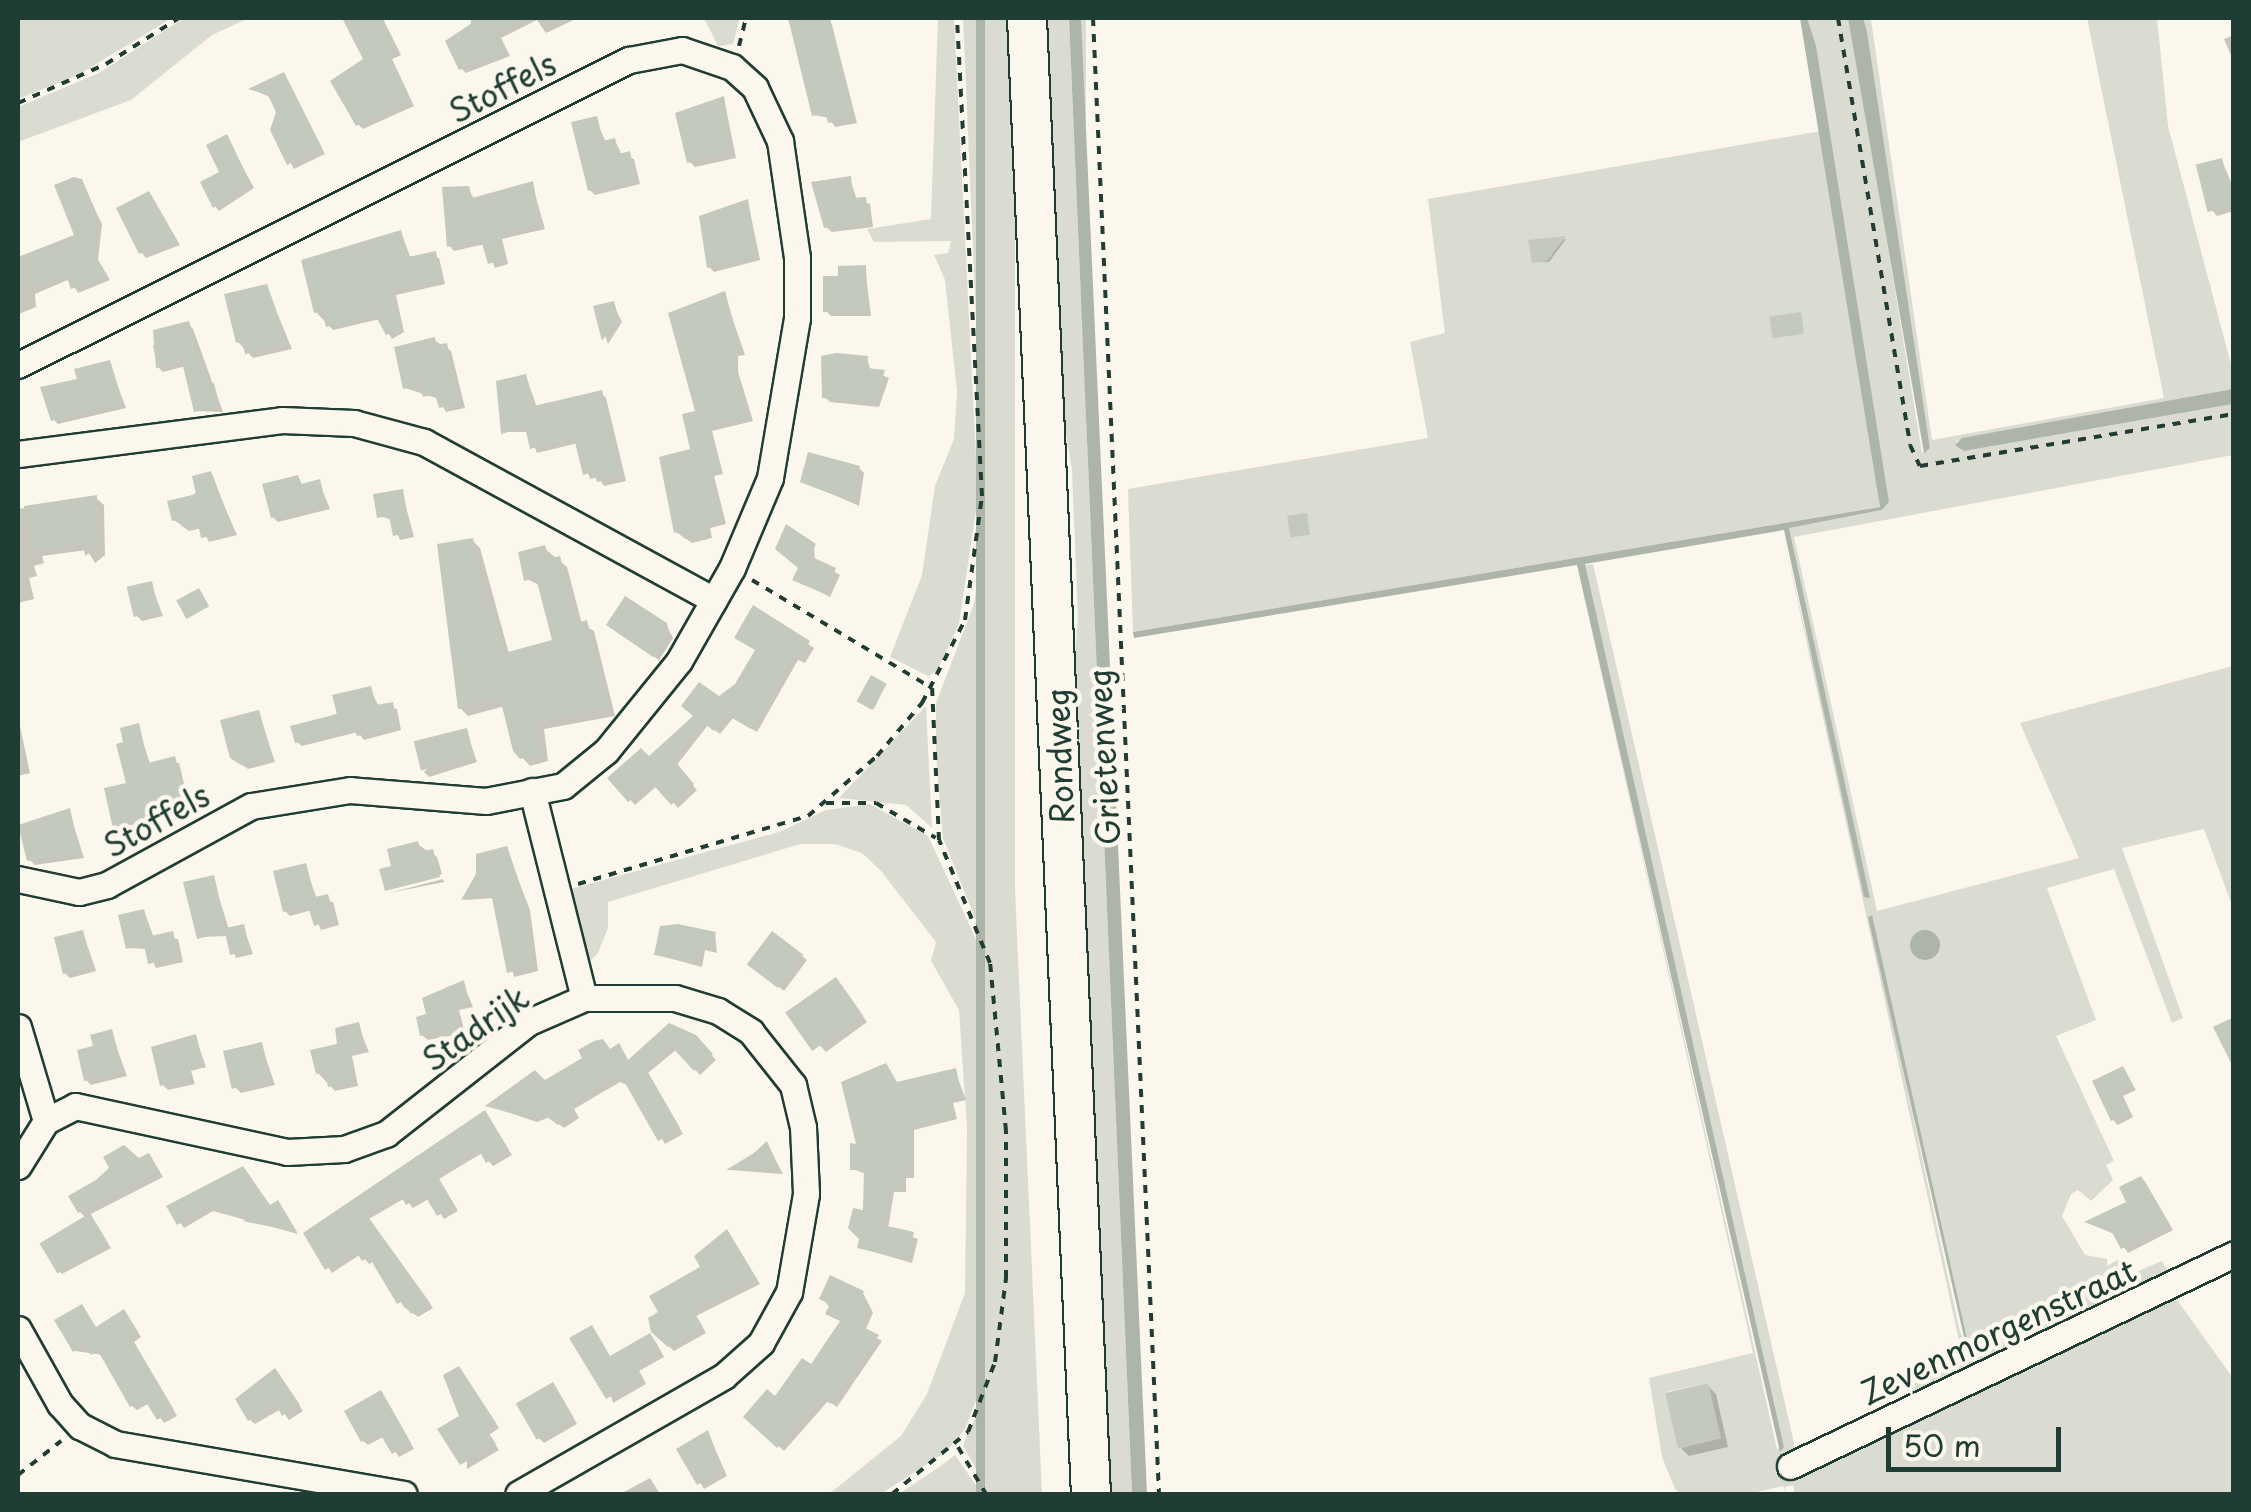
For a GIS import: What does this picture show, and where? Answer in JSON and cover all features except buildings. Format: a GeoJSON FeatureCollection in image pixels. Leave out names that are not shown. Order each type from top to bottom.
{"type":"FeatureCollection","features":[{"type":"Feature","properties":{"kind":"main road","name":"Rondweg"},"geometry":{"type":"LineString","coordinates":[[1027,18],[1091,1494]]}},
{"type":"Feature","properties":{"kind":"street","name":"Stoffels"},"geometry":{"type":"LineString","coordinates":[[18,365],[629,60],[662,51],[709,56],[755,88],[770,113],[796,258],[797,318],[782,431],[732,568],[678,661],[606,752],[563,786],[486,801],[350,790],[300,794],[204,827],[108,885],[54,891],[18,879]]}},
{"type":"Feature","properties":{"kind":"street"},"geometry":{"type":"LineString","coordinates":[[18,454],[282,420],[354,423],[424,442],[714,600]]}},
{"type":"Feature","properties":{"kind":"street"},"geometry":{"type":"LineString","coordinates":[[532,791],[584,998]]}},
{"type":"Feature","properties":{"kind":"street","name":"Stadrijk"},"geometry":{"type":"LineString","coordinates":[[46,1121],[75,1106],[287,1152],[344,1149],[386,1134],[529,1022],[584,998],[676,998],[718,1011],[752,1032],[793,1084],[806,1194],[790,1292],[760,1343],[724,1376],[518,1494]]}},
{"type":"Feature","properties":{"kind":"street"},"geometry":{"type":"LineString","coordinates":[[18,1027],[46,1121],[18,1166]]}},
{"type":"Feature","properties":{"kind":"street","name":"Zevenmorgenstraat"},"geometry":{"type":"LineString","coordinates":[[1790,1466],[2234,1254]]}},
{"type":"Feature","properties":{"kind":"street"},"geometry":{"type":"LineString","coordinates":[[18,1329],[80,1426],[115,1444],[404,1494]]}},
{"type":"Feature","properties":{"kind":"path"},"geometry":{"type":"LineString","coordinates":[[18,103],[106,64],[179,18]]}},
{"type":"Feature","properties":{"kind":"path"},"geometry":{"type":"LineString","coordinates":[[557,890],[766,834],[826,804],[876,756],[932,688],[968,608],[982,496],[957,18]]}},
{"type":"Feature","properties":{"kind":"path","name":"Grietenweg"},"geometry":{"type":"LineString","coordinates":[[1093,18],[1160,1494]]}},
{"type":"Feature","properties":{"kind":"path"},"geometry":{"type":"LineString","coordinates":[[1838,18],[1910,445],[1920,466],[2234,414]]}},
{"type":"Feature","properties":{"kind":"path"},"geometry":{"type":"LineString","coordinates":[[732,568],[932,688]]}},
{"type":"Feature","properties":{"kind":"path"},"geometry":{"type":"LineString","coordinates":[[892,1494],[958,1447],[980,1408],[1003,1324],[1006,1131],[990,964],[939,840],[932,688]]}},
{"type":"Feature","properties":{"kind":"path"},"geometry":{"type":"LineString","coordinates":[[826,804],[876,803],[939,840]]}},
{"type":"Feature","properties":{"kind":"path"},"geometry":{"type":"LineString","coordinates":[[18,1475],[80,1426]]}},
{"type":"Feature","properties":{"kind":"path"},"geometry":{"type":"LineString","coordinates":[[958,1447],[986,1494]]}},
{"type":"Feature","properties":{"kind":"shaded area"},"geometry":{"type":"Polygon","coordinates":[[[18,18],[172,18],[78,75],[18,99],[18,18]]]}},
{"type":"Feature","properties":{"kind":"shaded area"},"geometry":{"type":"Polygon","coordinates":[[[184,18],[249,18],[212,35],[131,100],[18,142],[18,107],[99,73],[184,18]]]}},
{"type":"Feature","properties":{"kind":"shaded area"},"geometry":{"type":"Polygon","coordinates":[[[704,18],[740,18],[733,44],[718,46],[704,18]]]}},
{"type":"Feature","properties":{"kind":"shaded area"},"geometry":{"type":"Polygon","coordinates":[[[938,18],[954,18],[978,497],[959,624],[937,671],[928,676],[890,657],[922,575],[935,486],[954,439],[957,391],[945,280],[934,255],[948,253],[951,241],[874,242],[867,229],[931,219],[938,18]]]}},
{"type":"Feature","properties":{"kind":"shaded area"},"geometry":{"type":"Polygon","coordinates":[[[963,18],[976,18],[1042,1494],[990,1494],[963,1445],[994,1378],[1012,1262],[1009,1114],[992,960],[943,838],[936,753],[936,703],[974,604],[985,524],[963,18]]]}},
{"type":"Feature","properties":{"kind":"shaded area"},"geometry":{"type":"Polygon","coordinates":[[[976,18],[985,18],[985,1494],[976,1494],[976,18]]]}},
{"type":"Feature","properties":{"kind":"shaded area"},"geometry":{"type":"Polygon","coordinates":[[[985,18],[1015,18],[1015,1494],[985,1494],[985,18]]]}},
{"type":"Feature","properties":{"kind":"shaded area"},"geometry":{"type":"Polygon","coordinates":[[[1039,18],[1069,18],[1132,1494],[1106,1494],[1070,713],[1078,617],[1072,470],[1055,367],[1039,18]]]}},
{"type":"Feature","properties":{"kind":"shaded area"},"geometry":{"type":"Polygon","coordinates":[[[1069,18],[1081,18],[1147,1494],[1132,1494],[1069,18]]]}},
{"type":"Feature","properties":{"kind":"shaded area"},"geometry":{"type":"Polygon","coordinates":[[[1081,18],[1086,18],[1086,1494],[1081,1494],[1081,18]]]}},
{"type":"Feature","properties":{"kind":"shaded area"},"geometry":{"type":"Polygon","coordinates":[[[1800,18],[1811,57],[1880,507],[1133,632],[1128,489],[1428,438],[1410,342],[1445,333],[1428,199],[1821,131],[1800,18]]]}},
{"type":"Feature","properties":{"kind":"shaded area"},"geometry":{"type":"Polygon","coordinates":[[[1800,18],[1807,18],[1816,46],[1889,502],[1882,510],[1789,528],[1870,898],[1864,897],[1784,530],[1585,564],[1784,1447],[1780,1452],[1577,565],[1134,638],[1133,632],[1880,507],[1800,18]]]}},
{"type":"Feature","properties":{"kind":"shaded area"},"geometry":{"type":"Polygon","coordinates":[[[1807,18],[1848,18],[1851,25],[1922,453],[1930,448],[1863,18],[1871,20],[1932,440],[2164,398],[2087,18],[2157,18],[2168,126],[2233,372],[2233,389],[1956,441],[1964,451],[2233,404],[2233,455],[1794,537],[1877,911],[2079,858],[2020,723],[2233,666],[2233,908],[2204,829],[2122,848],[2183,1018],[2172,1023],[2114,869],[2047,888],[2096,1020],[2056,1036],[2114,1161],[2106,1165],[2113,1180],[2091,1201],[2078,1190],[2071,1194],[2062,1216],[2085,1255],[2107,1259],[2107,1266],[2118,1260],[2136,1272],[2162,1261],[2171,1277],[2043,1340],[2030,1337],[2021,1320],[1999,1332],[2009,1355],[1912,1401],[1914,1383],[1963,1359],[1784,539],[1868,899],[1789,528],[1882,510],[1889,502],[1807,18]],[[1869,915],[1965,1341],[1872,916],[1869,915]]]}},
{"type":"Feature","properties":{"kind":"shaded area"},"geometry":{"type":"Polygon","coordinates":[[[1848,18],[1863,18],[1867,32],[1930,448],[1924,453],[1848,18]]]}},
{"type":"Feature","properties":{"kind":"shaded area"},"geometry":{"type":"Polygon","coordinates":[[[2233,389],[2233,404],[1964,451],[1955,445],[1962,438],[2233,389]]]}},
{"type":"Feature","properties":{"kind":"shaded area"},"geometry":{"type":"Polygon","coordinates":[[[1577,564],[1777,1449],[1784,1447],[1585,565],[1593,564],[1797,1456],[2233,1268],[2175,1297],[2233,1378],[2233,1494],[1795,1494],[1793,1485],[1785,1487],[1787,1494],[1783,1486],[1748,1494],[1681,1494],[1675,1489],[1662,1457],[1649,1378],[1753,1353],[1577,564]],[[1708,1383],[1666,1392],[1678,1449],[1721,1438],[1708,1383]]]}},
{"type":"Feature","properties":{"kind":"shaded area"},"geometry":{"type":"Polygon","coordinates":[[[926,706],[932,828],[906,805],[839,798],[926,706]]]}},
{"type":"Feature","properties":{"kind":"shaded area"},"geometry":{"type":"Polygon","coordinates":[[[870,804],[928,836],[982,952],[1000,1110],[1003,1278],[992,1359],[965,1429],[947,1451],[881,1494],[829,1494],[901,1436],[927,1394],[965,1293],[967,1128],[959,1010],[931,961],[936,942],[881,871],[862,853],[835,844],[800,844],[608,902],[608,928],[598,953],[583,968],[567,890],[779,832],[826,810],[870,804]]]}},
{"type":"Feature","properties":{"kind":"shaded area"},"geometry":{"type":"Polygon","coordinates":[[[1872,915],[1967,1339],[1965,1341],[1868,917],[1872,915]]]}},
{"type":"Feature","properties":{"kind":"shaded area"},"geometry":{"type":"Polygon","coordinates":[[[1925,930],[1936,934],[1940,945],[1936,956],[1925,960],[1914,956],[1910,945],[1914,934],[1925,930]]]}},
{"type":"Feature","properties":{"kind":"shaded area"},"geometry":{"type":"Polygon","coordinates":[[[955,1455],[982,1494],[899,1494],[942,1465],[955,1455]]]}}]}
